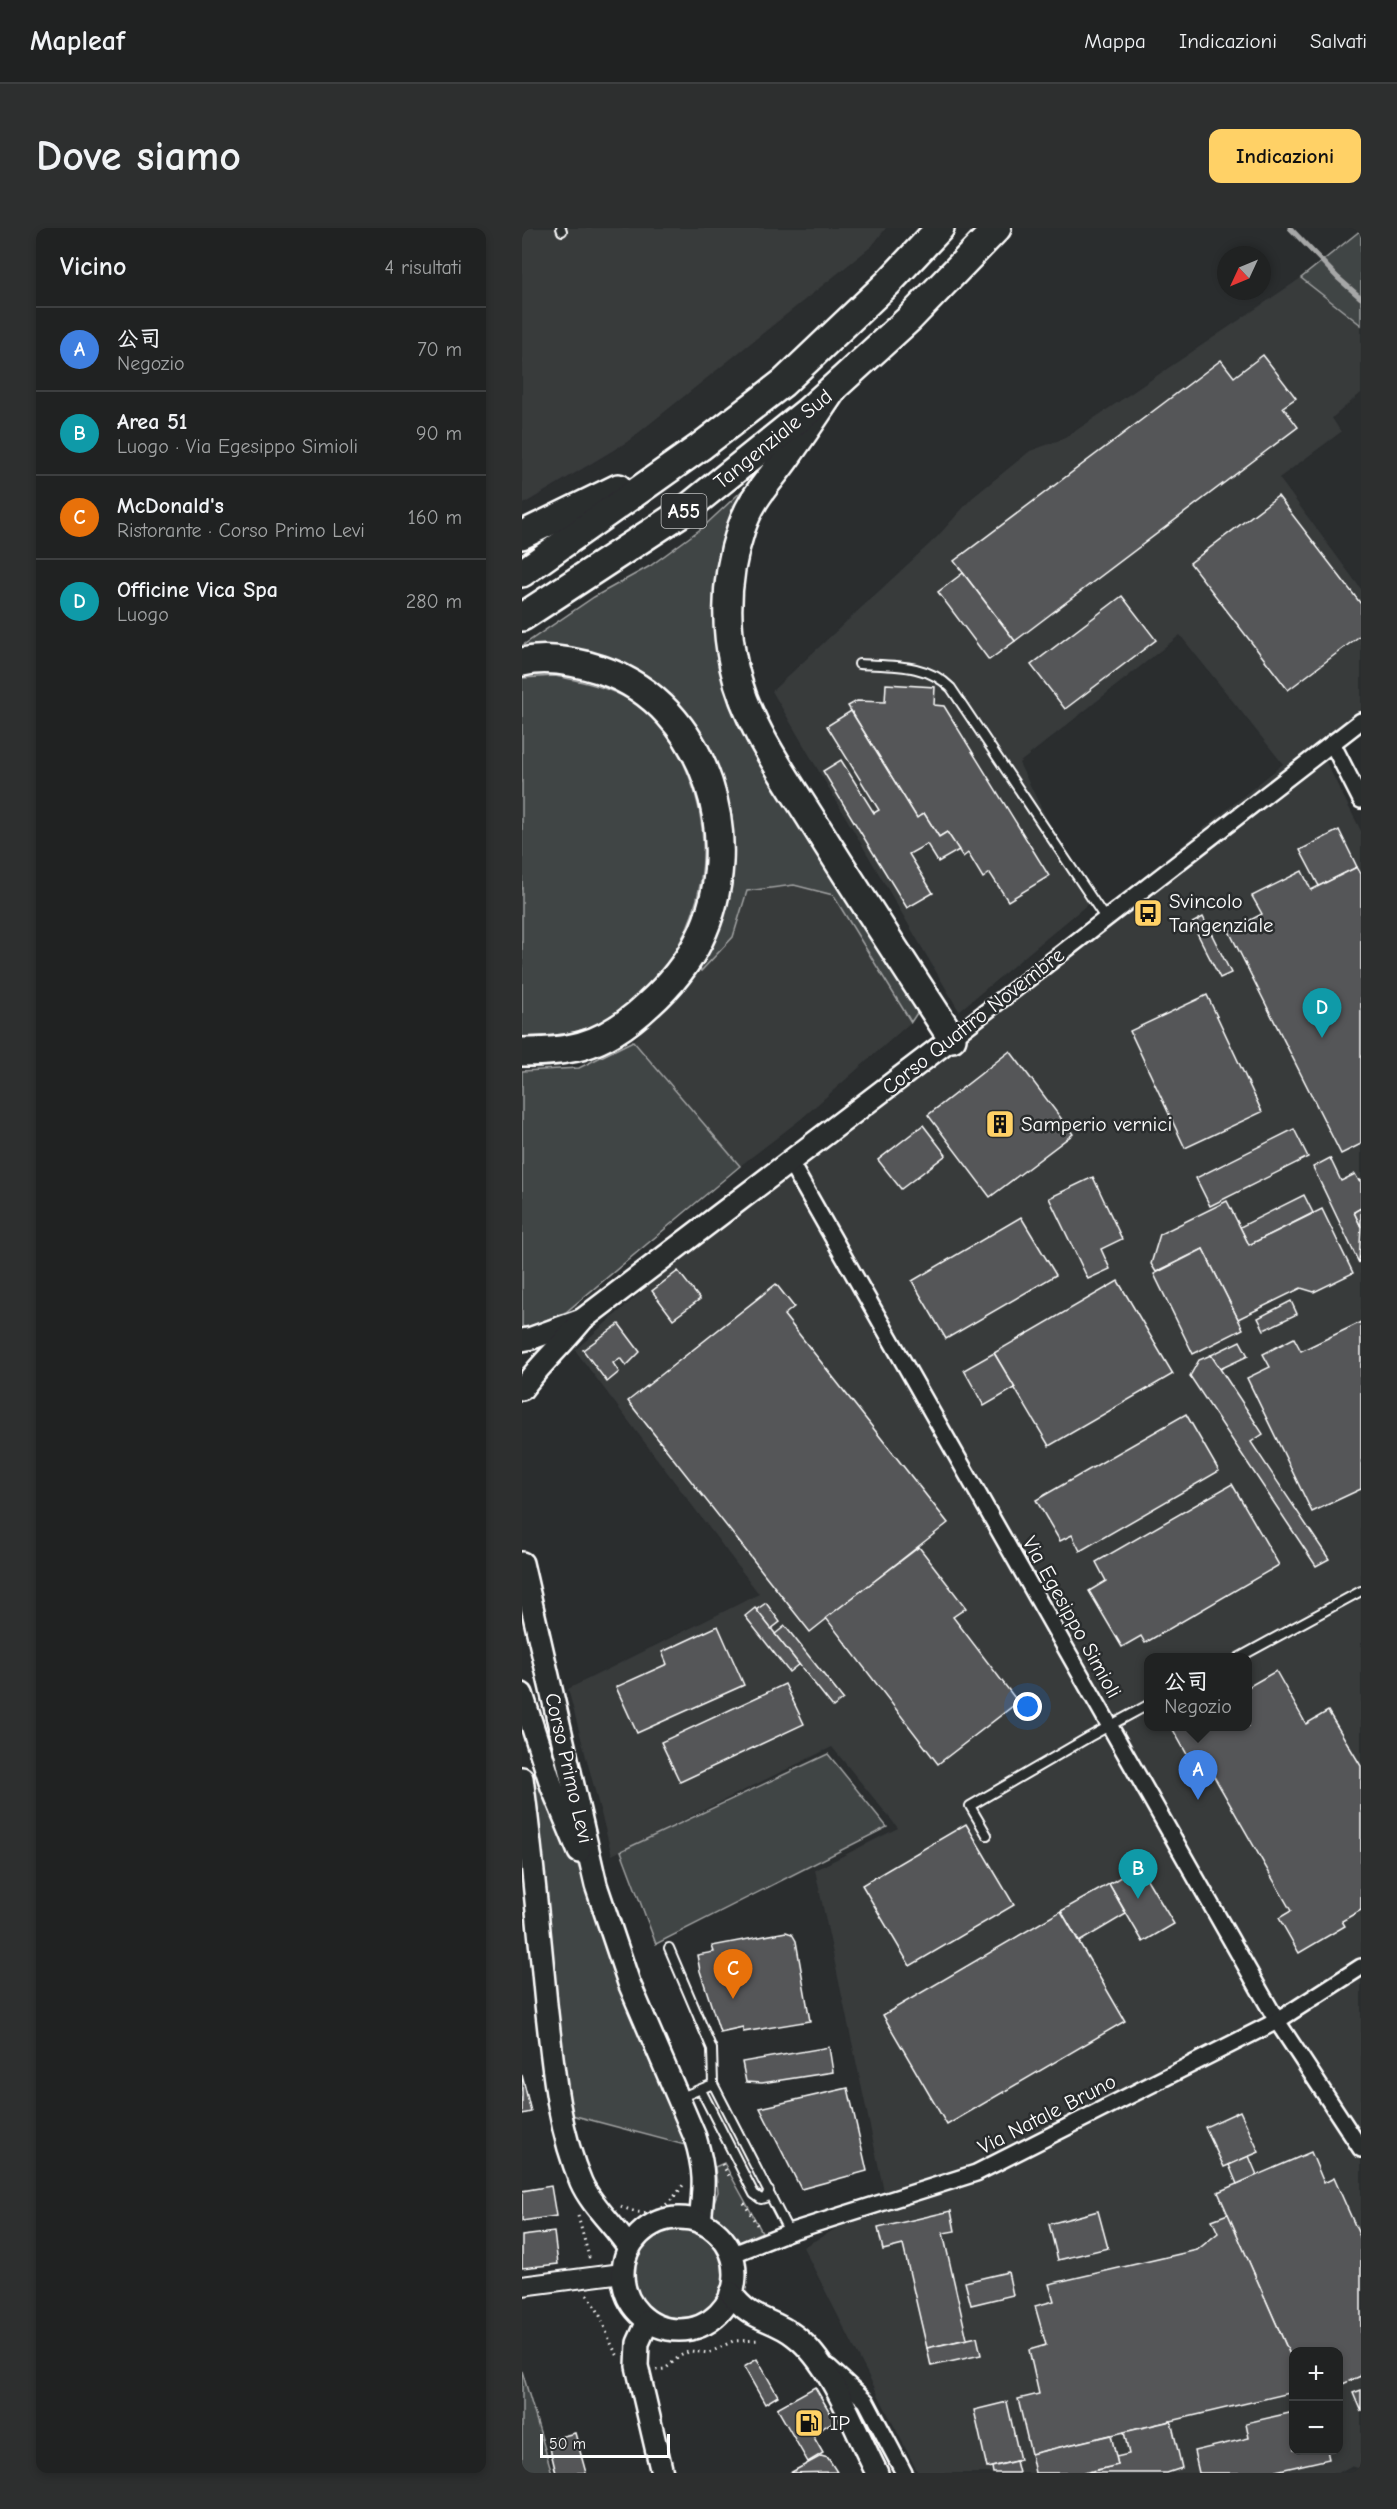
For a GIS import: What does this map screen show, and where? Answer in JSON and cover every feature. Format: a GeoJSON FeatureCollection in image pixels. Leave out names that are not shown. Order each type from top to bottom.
{"type":"FeatureCollection","features":[{"type":"Feature","properties":{"kind":"highway","name":"Tangenziale Sud"},"geometry":{"type":"LineString","coordinates":[[522,573],[700,447],[783,383],[888,283],[940,228]]}},
{"type":"Feature","properties":{"kind":"highway","name":"Tangenziale Sud"},"geometry":{"type":"LineString","coordinates":[[522,617],[684,511],[833,389],[909,319],[997,228]]}},
{"type":"Feature","properties":{"kind":"highway"},"geometry":{"type":"LineString","coordinates":[[833,389],[786,458],[764,483],[752,502],[742,527],[728,584],[729,639],[743,698],[775,761],[952,1038]]}},
{"type":"Feature","properties":{"kind":"highway"},"geometry":{"type":"LineString","coordinates":[[522,535],[700,447]]}},
{"type":"Feature","properties":{"kind":"highway"},"geometry":{"type":"LineString","coordinates":[[522,662],[555,660],[588,666],[620,676],[646,692],[669,714],[689,740],[705,769],[715,802],[719,840],[718,875],[711,908],[693,949],[682,968],[662,993],[633,1019],[600,1038],[581,1046],[546,1052],[522,1052]]}},
{"type":"Feature","properties":{"kind":"main road","name":"Corso Quattro Novembre"},"geometry":{"type":"LineString","coordinates":[[522,1389],[538,1366],[563,1344],[583,1319],[952,1038]]}},
{"type":"Feature","properties":{"kind":"main road","name":"Corso Quattro Novembre"},"geometry":{"type":"LineString","coordinates":[[522,1340],[583,1319]]}},
{"type":"Feature","properties":{"kind":"main road","name":"Corso Primo Levi"},"geometry":{"type":"LineString","coordinates":[[522,1563],[596,1885],[629,1983],[695,2137],[702,2159],[705,2181],[700,2222]]}},
{"type":"Feature","properties":{"kind":"main road","name":"Corso Primo Levi"},"geometry":{"type":"LineString","coordinates":[[522,1694],[552,1787],[575,1843],[596,1885]]}},
{"type":"Feature","properties":{"kind":"main road"},"geometry":{"type":"LineString","coordinates":[[522,1778],[550,2041],[563,2130],[582,2184],[629,2248]]}},
{"type":"Feature","properties":{"kind":"main road"},"geometry":{"type":"LineString","coordinates":[[710,2321],[721,2311],[731,2293],[735,2270],[724,2241],[700,2222],[684,2218],[660,2222],[638,2235],[629,2248],[623,2279],[628,2298],[636,2311],[648,2321],[669,2329],[684,2330],[736,2315],[765,2321]]}},
{"type":"Feature","properties":{"kind":"main road"},"geometry":{"type":"LineString","coordinates":[[731,2293],[743,2309],[794,2335],[819,2359],[877,2473]]}},
{"type":"Feature","properties":{"kind":"main road"},"geometry":{"type":"LineString","coordinates":[[648,2321],[638,2343],[637,2366],[662,2473]]}},
{"type":"Feature","properties":{"kind":"main road"},"geometry":{"type":"LineString","coordinates":[[637,2366],[669,2329]]}},
{"type":"Feature","properties":{"kind":"street","name":"Corso Quattro Novembre"},"geometry":{"type":"LineString","coordinates":[[952,1038],[1361,721]]}},
{"type":"Feature","properties":{"kind":"street"},"geometry":{"type":"LineString","coordinates":[[1332,743],[1361,801]]}},
{"type":"Feature","properties":{"kind":"street","name":"Via Egesippo Simioli"},"geometry":{"type":"LineString","coordinates":[[790,1162],[1277,2021],[1361,2149]]}},
{"type":"Feature","properties":{"kind":"street","name":"Via Natale Bruno"},"geometry":{"type":"LineString","coordinates":[[731,2255],[789,2232],[976,2174],[1277,2021],[1361,1967]]}},
{"type":"Feature","properties":{"kind":"street"},"geometry":{"type":"LineString","coordinates":[[522,2286],[583,2278],[623,2279]]}},
{"type":"Feature","properties":{"kind":"street"},"geometry":{"type":"LineString","coordinates":[[819,2359],[866,2401],[904,2473]]}},
{"type":"Feature","properties":{"kind":"lane"},"geometry":{"type":"LineString","coordinates":[[859,664],[911,666],[940,676],[951,688],[1105,918]]}},
{"type":"Feature","properties":{"kind":"lane"},"geometry":{"type":"LineString","coordinates":[[1247,1653],[1361,1591]]}},
{"type":"Feature","properties":{"kind":"lane"},"geometry":{"type":"LineString","coordinates":[[987,1835],[970,1806],[1144,1708]]}},
{"type":"Feature","properties":{"kind":"lane"},"geometry":{"type":"LineString","coordinates":[[669,1948],[712,2049],[713,2084],[789,2232]]}},
{"type":"Feature","properties":{"kind":"lane"},"geometry":{"type":"LineString","coordinates":[[677,2099],[713,2084]]}},
{"type":"Feature","properties":{"kind":"lane"},"geometry":{"type":"LineString","coordinates":[[701,2090],[754,2194],[761,2199],[765,2198],[769,2191]]}},
{"type":"Feature","properties":{"kind":"path"},"geometry":{"type":"LineString","coordinates":[[702,2159],[716,2155],[732,2181]]}},
{"type":"Feature","properties":{"kind":"path"},"geometry":{"type":"LineString","coordinates":[[614,2202],[624,2208],[647,2213],[671,2203],[685,2182]]}},
{"type":"Feature","properties":{"kind":"path"},"geometry":{"type":"LineString","coordinates":[[743,2201],[766,2241]]}},
{"type":"Feature","properties":{"kind":"path"},"geometry":{"type":"LineString","coordinates":[[575,2207],[589,2257],[581,2260],[586,2294],[599,2312],[610,2344],[620,2359],[654,2370],[665,2369],[690,2351],[709,2353],[733,2341],[771,2340],[765,2321]]}},
{"type":"Feature","properties":{"kind":"shaded area"},"geometry":{"type":"Polygon","coordinates":[[[522,228],[886,228],[872,246],[627,442],[522,505],[522,228]]]}},
{"type":"Feature","properties":{"kind":"shaded area"},"geometry":{"type":"Polygon","coordinates":[[[1361,230],[1361,325],[1301,278],[1361,230]]]}},
{"type":"Feature","properties":{"kind":"shaded area"},"geometry":{"type":"Polygon","coordinates":[[[1301,278],[1361,325],[1361,393],[1332,418],[1341,432],[1279,478],[1361,589],[1361,722],[1325,760],[1361,831],[1361,2469],[1351,2466],[1338,2473],[918,2473],[803,2247],[886,2201],[815,1870],[898,1828],[832,1747],[612,1855],[568,1689],[759,1594],[575,1350],[790,1162],[1283,764],[1180,635],[1019,763],[1089,903],[959,1011],[772,691],[937,537],[972,498],[1030,451],[1065,438],[1301,278]]]}},
{"type":"Feature","properties":{"kind":"shaded area"},"geometry":{"type":"Polygon","coordinates":[[[745,488],[749,490],[717,627],[915,1004],[917,1013],[911,1022],[833,895],[794,885],[747,891],[733,937],[701,971],[698,963],[730,856],[662,693],[522,650],[522,646],[594,597],[650,566],[702,528],[745,488]]]}},
{"type":"Feature","properties":{"kind":"shaded area"},"geometry":{"type":"Polygon","coordinates":[[[555,676],[594,685],[623,696],[642,708],[659,724],[684,765],[699,811],[703,846],[701,881],[692,915],[678,947],[658,976],[632,1001],[602,1022],[583,1030],[522,1037],[522,678],[555,676]]]}},
{"type":"Feature","properties":{"kind":"shaded area"},"geometry":{"type":"Polygon","coordinates":[[[794,885],[833,895],[911,1022],[801,1119],[740,1166],[633,1041],[733,937],[747,891],[794,885]]]}},
{"type":"Feature","properties":{"kind":"shaded area"},"geometry":{"type":"Polygon","coordinates":[[[633,1041],[740,1166],[566,1312],[526,1328],[522,1326],[522,1071],[579,1068],[633,1041]]]}},
{"type":"Feature","properties":{"kind":"shaded area"},"geometry":{"type":"Polygon","coordinates":[[[828,1754],[887,1827],[656,1944],[621,1851],[828,1754]]]}},
{"type":"Feature","properties":{"kind":"shaded area"},"geometry":{"type":"Polygon","coordinates":[[[533,1759],[573,1851],[614,1966],[692,2147],[572,2115],[557,2077],[533,1759]]]}},
{"type":"Feature","properties":{"kind":"shaded area"},"geometry":{"type":"Polygon","coordinates":[[[724,2163],[762,2232],[737,2243],[730,2230],[712,2217],[711,2209],[718,2192],[715,2167],[724,2163]]]}},
{"type":"Feature","properties":{"kind":"shaded area"},"geometry":{"type":"Polygon","coordinates":[[[680,2227],[698,2230],[713,2241],[724,2256],[727,2274],[724,2292],[713,2307],[698,2318],[680,2321],[662,2318],[647,2307],[636,2292],[633,2274],[636,2256],[647,2241],[662,2230],[680,2227]]]}},
{"type":"Feature","properties":{"kind":"shaded area"},"geometry":{"type":"Polygon","coordinates":[[[522,2371],[552,2473],[522,2473],[522,2371]]]}},
{"type":"Feature","properties":{"kind":"building"},"geometry":{"type":"Polygon","coordinates":[[[1263,355],[1296,398],[1283,407],[1298,427],[1015,641],[954,561],[1221,360],[1234,377],[1263,355]]]}},
{"type":"Feature","properties":{"kind":"building"},"geometry":{"type":"Polygon","coordinates":[[[1278,496],[1361,604],[1361,635],[1288,690],[1190,563],[1278,496]]]}},
{"type":"Feature","properties":{"kind":"building"},"geometry":{"type":"Polygon","coordinates":[[[963,573],[1015,641],[989,660],[938,592],[963,573]]]}},
{"type":"Feature","properties":{"kind":"building"},"geometry":{"type":"Polygon","coordinates":[[[1122,596],[1156,640],[1065,709],[1031,665],[1122,596]]]}},
{"type":"Feature","properties":{"kind":"building"},"geometry":{"type":"Polygon","coordinates":[[[886,684],[935,687],[934,705],[944,706],[1049,876],[1008,901],[990,873],[983,878],[968,853],[963,857],[947,832],[939,837],[924,813],[917,818],[848,706],[857,701],[885,702],[886,684]]]}},
{"type":"Feature","properties":{"kind":"building"},"geometry":{"type":"Polygon","coordinates":[[[851,711],[917,818],[924,813],[939,837],[947,832],[959,850],[938,862],[927,844],[909,854],[933,893],[907,908],[823,771],[841,760],[874,813],[879,810],[827,726],[851,711]]]}},
{"type":"Feature","properties":{"kind":"building"},"geometry":{"type":"Polygon","coordinates":[[[1339,830],[1357,867],[1319,886],[1300,850],[1339,830]]]}},
{"type":"Feature","properties":{"kind":"building"},"geometry":{"type":"Polygon","coordinates":[[[1357,867],[1361,874],[1361,1144],[1341,1154],[1229,931],[1262,914],[1252,896],[1302,871],[1311,890],[1357,867]]]}},
{"type":"Feature","properties":{"kind":"building"},"geometry":{"type":"Polygon","coordinates":[[[1203,917],[1231,973],[1220,978],[1192,923],[1203,917]]]}},
{"type":"Feature","properties":{"kind":"building"},"geometry":{"type":"Polygon","coordinates":[[[1207,995],[1262,1112],[1185,1148],[1130,1031],[1207,995]]]}},
{"type":"Feature","properties":{"kind":"building","name":"Samperio vernici"},"geometry":{"type":"Polygon","coordinates":[[[1010,1051],[1073,1134],[990,1197],[928,1115],[1010,1051]]]}},
{"type":"Feature","properties":{"kind":"building"},"geometry":{"type":"Polygon","coordinates":[[[923,1125],[946,1155],[901,1189],[878,1160],[923,1125]]]}},
{"type":"Feature","properties":{"kind":"building"},"geometry":{"type":"Polygon","coordinates":[[[1294,1129],[1308,1157],[1210,1206],[1196,1178],[1294,1129]]]}},
{"type":"Feature","properties":{"kind":"building"},"geometry":{"type":"Polygon","coordinates":[[[1330,1158],[1341,1181],[1355,1174],[1359,1181],[1361,1180],[1361,1208],[1354,1212],[1361,1227],[1359,1263],[1313,1167],[1330,1158]]]}},
{"type":"Feature","properties":{"kind":"building"},"geometry":{"type":"Polygon","coordinates":[[[1093,1177],[1122,1239],[1101,1249],[1110,1269],[1088,1279],[1049,1198],[1093,1177]]]}},
{"type":"Feature","properties":{"kind":"building"},"geometry":{"type":"Polygon","coordinates":[[[1304,1195],[1313,1213],[1249,1245],[1240,1227],[1304,1195]]]}},
{"type":"Feature","properties":{"kind":"building"},"geometry":{"type":"Polygon","coordinates":[[[1227,1201],[1249,1245],[1322,1209],[1353,1273],[1314,1292],[1301,1288],[1238,1319],[1203,1249],[1156,1272],[1151,1264],[1160,1234],[1227,1201]]]}},
{"type":"Feature","properties":{"kind":"building"},"geometry":{"type":"Polygon","coordinates":[[[1361,1208],[1361,1227],[1354,1212],[1361,1208]]]}},
{"type":"Feature","properties":{"kind":"building"},"geometry":{"type":"Polygon","coordinates":[[[1021,1217],[1056,1275],[946,1339],[912,1281],[1021,1217]]]}},
{"type":"Feature","properties":{"kind":"building"},"geometry":{"type":"Polygon","coordinates":[[[1203,1249],[1243,1329],[1193,1354],[1154,1274],[1203,1249]]]}},
{"type":"Feature","properties":{"kind":"building"},"geometry":{"type":"Polygon","coordinates":[[[678,1271],[700,1299],[673,1319],[652,1291],[678,1271]]]}},
{"type":"Feature","properties":{"kind":"building"},"geometry":{"type":"Polygon","coordinates":[[[1118,1281],[1173,1374],[1049,1446],[994,1353],[1118,1281]]]}},
{"type":"Feature","properties":{"kind":"building"},"geometry":{"type":"Polygon","coordinates":[[[776,1284],[794,1307],[784,1315],[948,1523],[810,1632],[628,1401],[776,1284]]]}},
{"type":"Feature","properties":{"kind":"building"},"geometry":{"type":"Polygon","coordinates":[[[1291,1301],[1297,1314],[1264,1330],[1258,1318],[1291,1301]]]}},
{"type":"Feature","properties":{"kind":"building"},"geometry":{"type":"Polygon","coordinates":[[[1361,1322],[1361,1489],[1312,1512],[1247,1378],[1270,1367],[1263,1354],[1294,1338],[1301,1351],[1361,1322]]]}},
{"type":"Feature","properties":{"kind":"building"},"geometry":{"type":"Polygon","coordinates":[[[619,1324],[640,1352],[626,1366],[620,1358],[613,1363],[619,1372],[607,1382],[583,1350],[619,1324]]]}},
{"type":"Feature","properties":{"kind":"building"},"geometry":{"type":"Polygon","coordinates":[[[1240,1341],[1248,1356],[1220,1369],[1211,1355],[1240,1341]]]}},
{"type":"Feature","properties":{"kind":"building"},"geometry":{"type":"Polygon","coordinates":[[[994,1353],[1015,1388],[984,1406],[964,1370],[994,1353]]]}},
{"type":"Feature","properties":{"kind":"building"},"geometry":{"type":"Polygon","coordinates":[[[1211,1355],[1263,1434],[1251,1442],[1329,1559],[1316,1566],[1190,1376],[1199,1360],[1211,1355]]]}},
{"type":"Feature","properties":{"kind":"building"},"geometry":{"type":"Polygon","coordinates":[[[1186,1414],[1219,1471],[1080,1551],[1072,1535],[1060,1541],[1036,1500],[1186,1414]]]}},
{"type":"Feature","properties":{"kind":"building"},"geometry":{"type":"Polygon","coordinates":[[[1232,1484],[1279,1565],[1145,1643],[1141,1636],[1122,1647],[1089,1591],[1106,1581],[1096,1562],[1232,1484]]]}},
{"type":"Feature","properties":{"kind":"building"},"geometry":{"type":"Polygon","coordinates":[[[919,1547],[966,1608],[953,1617],[1018,1702],[938,1764],[826,1618],[919,1547]]]}},
{"type":"Feature","properties":{"kind":"building"},"geometry":{"type":"Polygon","coordinates":[[[766,1603],[780,1622],[771,1629],[756,1610],[766,1603]]]}},
{"type":"Feature","properties":{"kind":"building"},"geometry":{"type":"Polygon","coordinates":[[[755,1608],[799,1664],[789,1672],[745,1616],[755,1608]]]}},
{"type":"Feature","properties":{"kind":"building"},"geometry":{"type":"Polygon","coordinates":[[[718,1626],[744,1685],[637,1733],[616,1687],[667,1664],[662,1652],[718,1626]]]}},
{"type":"Feature","properties":{"kind":"building"},"geometry":{"type":"Polygon","coordinates":[[[785,1626],[843,1699],[833,1707],[775,1634],[785,1626]]]}},
{"type":"Feature","properties":{"kind":"building"},"geometry":{"type":"Polygon","coordinates":[[[1276,1671],[1306,1724],[1328,1711],[1361,1766],[1361,1910],[1342,1921],[1345,1926],[1299,1953],[1279,1918],[1291,1911],[1200,1752],[1189,1758],[1174,1731],[1252,1731],[1252,1685],[1276,1671]]]}},
{"type":"Feature","properties":{"kind":"building"},"geometry":{"type":"Polygon","coordinates":[[[785,1684],[804,1724],[680,1782],[661,1742],[785,1684]]]}},
{"type":"Feature","properties":{"kind":"building"},"geometry":{"type":"Polygon","coordinates":[[[966,1824],[1014,1905],[910,1966],[862,1885],[966,1824]]]}},
{"type":"Feature","properties":{"kind":"building"},"geometry":{"type":"Polygon","coordinates":[[[1139,1866],[1174,1924],[1143,1942],[1109,1884],[1139,1866]]]}},
{"type":"Feature","properties":{"kind":"building"},"geometry":{"type":"Polygon","coordinates":[[[1109,1884],[1126,1914],[1079,1942],[1061,1911],[1109,1884]]]}},
{"type":"Feature","properties":{"kind":"building"},"geometry":{"type":"Polygon","coordinates":[[[1061,1911],[1125,2021],[947,2125],[883,2015],[1061,1911]]]}},
{"type":"Feature","properties":{"kind":"building"},"geometry":{"type":"Polygon","coordinates":[[[786,1932],[792,1934],[796,1941],[810,2021],[743,2032],[743,2027],[720,2032],[697,1955],[714,1952],[712,1946],[786,1932]]]}},
{"type":"Feature","properties":{"kind":"building"},"geometry":{"type":"Polygon","coordinates":[[[829,2047],[833,2072],[762,2083],[746,2082],[742,2062],[829,2047]]]}},
{"type":"Feature","properties":{"kind":"building"},"geometry":{"type":"Polygon","coordinates":[[[522,2075],[531,2112],[522,2114],[522,2075]]]}},
{"type":"Feature","properties":{"kind":"building"},"geometry":{"type":"Polygon","coordinates":[[[848,2088],[867,2171],[801,2189],[760,2108],[848,2088]]]}},
{"type":"Feature","properties":{"kind":"building"},"geometry":{"type":"Polygon","coordinates":[[[1240,2111],[1259,2152],[1224,2167],[1205,2127],[1240,2111]]]}},
{"type":"Feature","properties":{"kind":"building"},"geometry":{"type":"Polygon","coordinates":[[[1311,2152],[1324,2183],[1334,2178],[1361,2239],[1361,2376],[1343,2384],[1343,2347],[1289,2347],[1289,2353],[1218,2192],[1311,2152]]]}},
{"type":"Feature","properties":{"kind":"building"},"geometry":{"type":"Polygon","coordinates":[[[1249,2156],[1257,2175],[1237,2184],[1229,2165],[1249,2156]]]}},
{"type":"Feature","properties":{"kind":"building"},"geometry":{"type":"Polygon","coordinates":[[[551,2186],[556,2216],[522,2221],[522,2191],[551,2186]]]}},
{"type":"Feature","properties":{"kind":"building"},"geometry":{"type":"Polygon","coordinates":[[[951,2211],[955,2231],[943,2233],[967,2339],[927,2348],[903,2245],[883,2250],[878,2228],[951,2211]]]}},
{"type":"Feature","properties":{"kind":"building"},"geometry":{"type":"Polygon","coordinates":[[[1098,2211],[1108,2248],[1058,2260],[1049,2224],[1098,2211]]]}},
{"type":"Feature","properties":{"kind":"building"},"geometry":{"type":"Polygon","coordinates":[[[1228,2214],[1289,2353],[1289,2393],[1031,2454],[1018,2399],[1039,2394],[1029,2350],[1046,2345],[1035,2306],[1054,2301],[1049,2284],[1197,2250],[1218,2233],[1212,2220],[1228,2214]]]}},
{"type":"Feature","properties":{"kind":"building"},"geometry":{"type":"Polygon","coordinates":[[[554,2232],[558,2264],[522,2268],[522,2236],[554,2232]]]}},
{"type":"Feature","properties":{"kind":"building"},"geometry":{"type":"Polygon","coordinates":[[[1008,2272],[1013,2295],[971,2305],[965,2282],[1008,2272]]]}},
{"type":"Feature","properties":{"kind":"building"},"geometry":{"type":"Polygon","coordinates":[[[977,2337],[981,2355],[931,2366],[927,2348],[977,2337]]]}},
{"type":"Feature","properties":{"kind":"building"},"geometry":{"type":"Polygon","coordinates":[[[757,2359],[778,2396],[765,2404],[744,2367],[757,2359]]]}},
{"type":"Feature","properties":{"kind":"building"},"geometry":{"type":"Polygon","coordinates":[[[815,2387],[835,2421],[812,2434],[823,2453],[808,2462],[777,2408],[815,2387]]]}},
{"type":"Feature","properties":{"kind":"building"},"geometry":{"type":"Polygon","coordinates":[[[1361,2390],[1361,2412],[1353,2393],[1361,2390]]]}},
{"type":"Feature","properties":{"kind":"building"},"geometry":{"type":"Polygon","coordinates":[[[1007,2402],[1020,2460],[987,2468],[974,2410],[1007,2402]]]}},
{"type":"Feature","properties":{"kind":"building"},"geometry":{"type":"Polygon","coordinates":[[[1289,2413],[1289,2455],[1328,2455],[1329,2459],[1267,2473],[1199,2473],[1194,2451],[1249,2438],[1246,2423],[1289,2413]]]}},
{"type":"Feature","properties":{"kind":"building"},"geometry":{"type":"Polygon","coordinates":[[[1171,2421],[1182,2468],[1167,2473],[1084,2473],[1118,2465],[1116,2457],[1129,2454],[1124,2432],[1171,2421]]]}},
{"type":"Feature","properties":{"kind":"building"},"geometry":{"type":"Polygon","coordinates":[[[575,2433],[586,2473],[556,2473],[548,2440],[575,2433]]]}},
{"type":"Feature","properties":{"kind":"building"},"geometry":{"type":"Polygon","coordinates":[[[1111,2435],[1118,2465],[1084,2473],[1035,2473],[1031,2454],[1111,2435]]]}},
{"type":"Feature","properties":{"kind":"building"},"geometry":{"type":"Polygon","coordinates":[[[821,2456],[828,2458],[837,2472],[790,2473],[821,2456]]]}},
{"type":"Feature","properties":{"kind":"building"},"geometry":{"type":"Polygon","coordinates":[[[1016,2461],[1019,2473],[993,2473],[992,2467],[1016,2461]]]}},
{"type":"Feature","properties":{"kind":"waterway"},"geometry":{"type":"LineString","coordinates":[[1290,228],[1338,278],[1361,298]]}},
{"type":"Feature","properties":{"kind":"place","name":"Svincolo Tangenziale"},"geometry":{"type":"Point","coordinates":[1148,913]}},
{"type":"Feature","properties":{"kind":"place","name":"Officine Vica Spa"},"geometry":{"type":"Point","coordinates":[1322,1038]}},
{"type":"Feature","properties":{"kind":"place","name":"Samperio vernici"},"geometry":{"type":"Point","coordinates":[1000,1124]}},
{"type":"Feature","properties":{"kind":"place","name":"公司"},"geometry":{"type":"Point","coordinates":[1198,1800]}},
{"type":"Feature","properties":{"kind":"place","name":"Area 51"},"geometry":{"type":"Point","coordinates":[1138,1899]}},
{"type":"Feature","properties":{"kind":"place","name":"McDonald's"},"geometry":{"type":"Point","coordinates":[733,1999]}},
{"type":"Feature","properties":{"kind":"place","name":"IP"},"geometry":{"type":"Point","coordinates":[809,2423]}}]}
